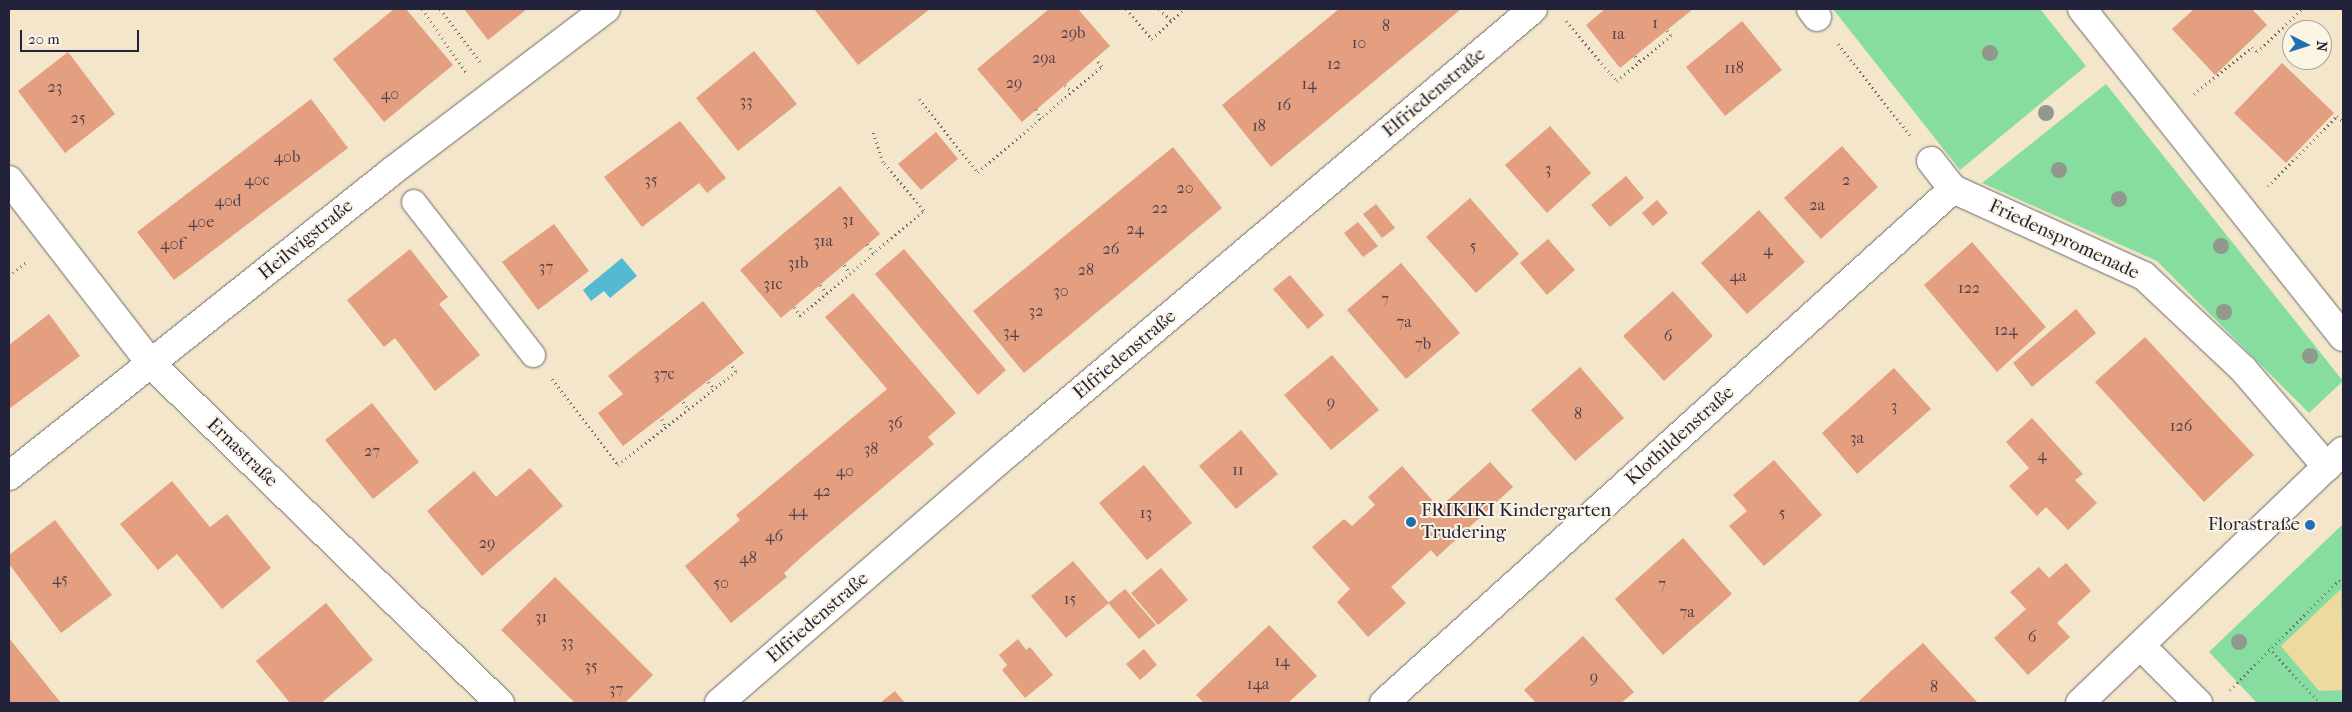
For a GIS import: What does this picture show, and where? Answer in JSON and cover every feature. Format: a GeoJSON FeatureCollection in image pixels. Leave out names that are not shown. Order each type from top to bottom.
{"type":"FeatureCollection","features":[{"type":"Feature","properties":{"kind":"street","name":"Heilwigstraße"},"geometry":{"type":"LineString","coordinates":[[9,476],[493,95],[606,9]]}},
{"type":"Feature","properties":{"kind":"street","name":"Elfriedenstraße"},"geometry":{"type":"LineString","coordinates":[[720,703],[1009,452],[1533,9]]}},
{"type":"Feature","properties":{"kind":"street"},"geometry":{"type":"LineString","coordinates":[[2082,9],[2343,337]]}},
{"type":"Feature","properties":{"kind":"street","name":"Friedenspromenade"},"geometry":{"type":"LineString","coordinates":[[1931,161],[1953,189],[2144,276],[2335,459]]}},
{"type":"Feature","properties":{"kind":"street","name":"Ernastraße"},"geometry":{"type":"LineString","coordinates":[[9,180],[151,364],[500,703]]}},
{"type":"Feature","properties":{"kind":"street","name":"Klothildenstraße"},"geometry":{"type":"LineString","coordinates":[[1384,703],[1953,189]]}},
{"type":"Feature","properties":{"kind":"street"},"geometry":{"type":"LineString","coordinates":[[2080,703],[2335,459]]}},
{"type":"Feature","properties":{"kind":"street"},"geometry":{"type":"LineString","coordinates":[[2141,646],[2198,703]]}},
{"type":"Feature","properties":{"kind":"lane"},"geometry":{"type":"LineString","coordinates":[[414,202],[533,355]]}},
{"type":"Feature","properties":{"kind":"path"},"geometry":{"type":"LineString","coordinates":[[422,9],[493,95]]}},
{"type":"Feature","properties":{"kind":"path"},"geometry":{"type":"LineString","coordinates":[[440,9],[493,95]]}},
{"type":"Feature","properties":{"kind":"path"},"geometry":{"type":"LineString","coordinates":[[1126,9],[1152,39],[1184,9]]}},
{"type":"Feature","properties":{"kind":"path"},"geometry":{"type":"LineString","coordinates":[[1159,9],[1171,21]]}},
{"type":"Feature","properties":{"kind":"path"},"geometry":{"type":"LineString","coordinates":[[2189,98],[2252,47],[2257,52],[2302,9]]}},
{"type":"Feature","properties":{"kind":"path"},"geometry":{"type":"LineString","coordinates":[[1814,13],[1931,161]]}},
{"type":"Feature","properties":{"kind":"path"},"geometry":{"type":"LineString","coordinates":[[1562,16],[1617,81],[1671,35],[1667,30]]}},
{"type":"Feature","properties":{"kind":"path"},"geometry":{"type":"LineString","coordinates":[[1636,56],[1640,62]]}},
{"type":"Feature","properties":{"kind":"path"},"geometry":{"type":"LineString","coordinates":[[919,99],[978,172],[1102,66],[1096,58]]}},
{"type":"Feature","properties":{"kind":"path"},"geometry":{"type":"LineString","coordinates":[[1065,85],[1072,91]]}},
{"type":"Feature","properties":{"kind":"path"},"geometry":{"type":"LineString","coordinates":[[1036,109],[1040,119]]}},
{"type":"Feature","properties":{"kind":"path"},"geometry":{"type":"LineString","coordinates":[[2264,189],[2337,116],[2343,120]]}},
{"type":"Feature","properties":{"kind":"path"},"geometry":{"type":"LineString","coordinates":[[794,308],[800,316],[924,210],[883,162],[873,132]]}},
{"type":"Feature","properties":{"kind":"path"},"geometry":{"type":"LineString","coordinates":[[868,244],[873,253]]}},
{"type":"Feature","properties":{"kind":"path"},"geometry":{"type":"LineString","coordinates":[[844,265],[850,273]]}},
{"type":"Feature","properties":{"kind":"path"},"geometry":{"type":"LineString","coordinates":[[820,285],[827,294]]}},
{"type":"Feature","properties":{"kind":"path"},"geometry":{"type":"LineString","coordinates":[[533,355],[618,465],[736,370],[731,364]]}},
{"type":"Feature","properties":{"kind":"path"},"geometry":{"type":"LineString","coordinates":[[708,382],[714,389]]}},
{"type":"Feature","properties":{"kind":"path"},"geometry":{"type":"LineString","coordinates":[[683,402],[688,409]]}},
{"type":"Feature","properties":{"kind":"path"},"geometry":{"type":"LineString","coordinates":[[662,419],[666,427]]}},
{"type":"Feature","properties":{"kind":"path"},"geometry":{"type":"LineString","coordinates":[[2224,696],[2269,648],[2339,580],[2343,582]]}},
{"type":"Feature","properties":{"kind":"path"},"geometry":{"type":"LineString","coordinates":[[2269,648],[2320,703]]}},
{"type":"Feature","properties":{"kind":"green space"},"geometry":{"type":"Polygon","coordinates":[[[1833,9],[2040,9],[2086,66],[1960,170],[1833,9]]]}},
{"type":"Feature","properties":{"kind":"green space"},"geometry":{"type":"Polygon","coordinates":[[[2106,84],[2343,381],[2309,413],[2157,261],[1982,183],[2106,84]]]}},
{"type":"Feature","properties":{"kind":"green space"},"geometry":{"type":"Polygon","coordinates":[[[2343,524],[2343,703],[2257,703],[2209,652],[2343,524]]]}},
{"type":"Feature","properties":{"kind":"sand"},"geometry":{"type":"Polygon","coordinates":[[[2341,589],[2343,690],[2319,691],[2281,646],[2341,589]]]}},
{"type":"Feature","properties":{"kind":"water"},"geometry":{"type":"Polygon","coordinates":[[[622,258],[637,276],[610,298],[604,291],[591,301],[583,290],[622,258]]]}},
{"type":"Feature","properties":{"kind":"building"},"geometry":{"type":"Polygon","coordinates":[[[394,9],[406,9],[453,65],[384,122],[333,59],[394,9]]]}},
{"type":"Feature","properties":{"kind":"building"},"geometry":{"type":"Polygon","coordinates":[[[464,9],[527,9],[488,40],[464,9]]]}},
{"type":"Feature","properties":{"kind":"building"},"geometry":{"type":"Polygon","coordinates":[[[814,9],[930,9],[858,65],[814,9]]]}},
{"type":"Feature","properties":{"kind":"building"},"geometry":{"type":"Polygon","coordinates":[[[1049,9],[1078,9],[1110,46],[1022,122],[977,69],[1049,9]]]}},
{"type":"Feature","properties":{"kind":"building"},"geometry":{"type":"Polygon","coordinates":[[[1339,9],[1461,9],[1271,167],[1222,105],[1339,9]]]}},
{"type":"Feature","properties":{"kind":"building"},"geometry":{"type":"Polygon","coordinates":[[[1605,9],[1693,9],[1620,68],[1586,25],[1605,9]]]}},
{"type":"Feature","properties":{"kind":"building"},"geometry":{"type":"Polygon","coordinates":[[[2194,9],[2252,9],[2267,25],[2215,75],[2172,29],[2194,9]]]}},
{"type":"Feature","properties":{"kind":"building"},"geometry":{"type":"Polygon","coordinates":[[[1742,21],[1782,70],[1725,116],[1686,67],[1742,21]]]}},
{"type":"Feature","properties":{"kind":"building"},"geometry":{"type":"Polygon","coordinates":[[[754,51],[797,104],[738,151],[696,98],[754,51]]]}},
{"type":"Feature","properties":{"kind":"building"},"geometry":{"type":"Polygon","coordinates":[[[68,52],[115,114],[65,153],[18,91],[68,52]]]}},
{"type":"Feature","properties":{"kind":"building"},"geometry":{"type":"Polygon","coordinates":[[[2282,63],[2282,70],[2289,70],[2334,113],[2286,163],[2234,113],[2282,63]]]}},
{"type":"Feature","properties":{"kind":"building"},"geometry":{"type":"Polygon","coordinates":[[[311,99],[348,148],[174,280],[137,232],[311,99]]]}},
{"type":"Feature","properties":{"kind":"building"},"geometry":{"type":"Polygon","coordinates":[[[680,121],[726,178],[707,193],[699,183],[642,227],[604,177],[680,121]]]}},
{"type":"Feature","properties":{"kind":"building"},"geometry":{"type":"Polygon","coordinates":[[[1550,126],[1591,173],[1547,213],[1505,165],[1550,126]]]}},
{"type":"Feature","properties":{"kind":"building"},"geometry":{"type":"Polygon","coordinates":[[[936,132],[958,159],[921,190],[898,164],[936,132]]]}},
{"type":"Feature","properties":{"kind":"building"},"geometry":{"type":"Polygon","coordinates":[[[1842,146],[1878,187],[1821,239],[1784,198],[1842,146]]]}},
{"type":"Feature","properties":{"kind":"building"},"geometry":{"type":"Polygon","coordinates":[[[1173,147],[1222,208],[1024,373],[973,311],[1173,147]]]}},
{"type":"Feature","properties":{"kind":"building"},"geometry":{"type":"Polygon","coordinates":[[[1626,176],[1644,198],[1610,227],[1591,205],[1626,176]]]}},
{"type":"Feature","properties":{"kind":"building"},"geometry":{"type":"Polygon","coordinates":[[[840,186],[880,234],[781,318],[740,270],[840,186]]]}},
{"type":"Feature","properties":{"kind":"building"},"geometry":{"type":"Polygon","coordinates":[[[1470,198],[1519,254],[1476,293],[1426,237],[1470,198]]]}},
{"type":"Feature","properties":{"kind":"building"},"geometry":{"type":"Polygon","coordinates":[[[1657,200],[1668,213],[1653,226],[1642,213],[1657,200]]]}},
{"type":"Feature","properties":{"kind":"building"},"geometry":{"type":"Polygon","coordinates":[[[1376,204],[1395,228],[1382,238],[1363,214],[1376,204]]]}},
{"type":"Feature","properties":{"kind":"building"},"geometry":{"type":"Polygon","coordinates":[[[1759,210],[1805,262],[1747,314],[1701,263],[1759,210]]]}},
{"type":"Feature","properties":{"kind":"building"},"geometry":{"type":"Polygon","coordinates":[[[1358,222],[1378,246],[1363,257],[1344,233],[1358,222]]]}},
{"type":"Feature","properties":{"kind":"building"},"geometry":{"type":"Polygon","coordinates":[[[554,224],[589,271],[538,310],[502,262],[554,224]]]}},
{"type":"Feature","properties":{"kind":"building"},"geometry":{"type":"Polygon","coordinates":[[[1548,239],[1575,270],[1547,295],[1520,263],[1548,239]]]}},
{"type":"Feature","properties":{"kind":"building"},"geometry":{"type":"Polygon","coordinates":[[[1972,242],[2046,327],[1997,372],[1924,285],[1972,242]]]}},
{"type":"Feature","properties":{"kind":"building"},"geometry":{"type":"Polygon","coordinates":[[[410,249],[448,297],[439,304],[480,355],[435,391],[395,338],[384,347],[347,300],[410,249]]]}},
{"type":"Feature","properties":{"kind":"building"},"geometry":{"type":"Polygon","coordinates":[[[904,249],[1006,370],[978,395],[875,274],[904,249]]]}},
{"type":"Feature","properties":{"kind":"building"},"geometry":{"type":"Polygon","coordinates":[[[1401,263],[1460,333],[1406,379],[1347,310],[1401,263]]]}},
{"type":"Feature","properties":{"kind":"building"},"geometry":{"type":"Polygon","coordinates":[[[1290,275],[1324,315],[1308,329],[1273,289],[1290,275]]]}},
{"type":"Feature","properties":{"kind":"building"},"geometry":{"type":"Polygon","coordinates":[[[1673,291],[1713,336],[1664,381],[1623,336],[1673,291]]]}},
{"type":"Feature","properties":{"kind":"building"},"geometry":{"type":"Polygon","coordinates":[[[853,293],[956,413],[928,437],[934,444],[808,551],[784,573],[787,577],[731,623],[685,566],[740,520],[736,515],[887,389],[825,317],[853,293]]]}},
{"type":"Feature","properties":{"kind":"building"},"geometry":{"type":"Polygon","coordinates":[[[703,301],[744,353],[623,446],[598,413],[623,394],[608,376],[703,301]]]}},
{"type":"Feature","properties":{"kind":"building"},"geometry":{"type":"Polygon","coordinates":[[[2076,309],[2096,333],[2032,387],[2013,363],[2076,309]]]}},
{"type":"Feature","properties":{"kind":"building"},"geometry":{"type":"Polygon","coordinates":[[[49,314],[80,356],[9,409],[9,345],[49,314]]]}},
{"type":"Feature","properties":{"kind":"building"},"geometry":{"type":"Polygon","coordinates":[[[2145,337],[2254,455],[2204,502],[2095,382],[2145,337]]]}},
{"type":"Feature","properties":{"kind":"building"},"geometry":{"type":"Polygon","coordinates":[[[1332,355],[1379,410],[1331,450],[1284,395],[1332,355]]]}},
{"type":"Feature","properties":{"kind":"building"},"geometry":{"type":"Polygon","coordinates":[[[1580,367],[1624,418],[1575,461],[1531,410],[1580,367]]]}},
{"type":"Feature","properties":{"kind":"building"},"geometry":{"type":"Polygon","coordinates":[[[1894,368],[1931,409],[1857,474],[1822,433],[1894,368]]]}},
{"type":"Feature","properties":{"kind":"building"},"geometry":{"type":"Polygon","coordinates":[[[372,403],[419,462],[373,499],[325,440],[372,403]]]}},
{"type":"Feature","properties":{"kind":"building"},"geometry":{"type":"Polygon","coordinates":[[[2032,418],[2083,474],[2075,480],[2097,503],[2068,530],[2046,507],[2037,516],[2009,486],[2029,468],[2006,442],[2032,418]]]}},
{"type":"Feature","properties":{"kind":"building"},"geometry":{"type":"Polygon","coordinates":[[[1241,430],[1278,474],[1236,509],[1199,466],[1241,430]]]}},
{"type":"Feature","properties":{"kind":"building"},"geometry":{"type":"Polygon","coordinates":[[[1774,460],[1822,515],[1764,566],[1729,526],[1747,511],[1733,495],[1774,460]]]}},
{"type":"Feature","properties":{"kind":"building"},"geometry":{"type":"Polygon","coordinates":[[[1490,462],[1513,487],[1437,557],[1431,550],[1391,587],[1406,603],[1368,637],[1337,602],[1350,589],[1312,547],[1344,519],[1352,526],[1375,505],[1368,497],[1402,466],[1439,508],[1490,462]]]}},
{"type":"Feature","properties":{"kind":"building"},"geometry":{"type":"Polygon","coordinates":[[[1144,465],[1192,523],[1147,560],[1099,503],[1144,465]]]}},
{"type":"Feature","properties":{"kind":"building"},"geometry":{"type":"Polygon","coordinates":[[[530,468],[563,506],[482,576],[427,511],[474,471],[496,497],[530,468]]]}},
{"type":"Feature","properties":{"kind":"building"},"geometry":{"type":"Polygon","coordinates":[[[172,481],[210,527],[227,514],[271,568],[222,609],[177,554],[158,570],[120,524],[172,481]]]}},
{"type":"Feature","properties":{"kind":"building"},"geometry":{"type":"Polygon","coordinates":[[[55,520],[112,595],[61,633],[9,564],[9,555],[55,520]]]}},
{"type":"Feature","properties":{"kind":"building"},"geometry":{"type":"Polygon","coordinates":[[[1683,538],[1732,594],[1663,655],[1615,599],[1683,538]]]}},
{"type":"Feature","properties":{"kind":"building"},"geometry":{"type":"Polygon","coordinates":[[[1073,561],[1109,603],[1066,638],[1031,596],[1073,561]]]}},
{"type":"Feature","properties":{"kind":"building"},"geometry":{"type":"Polygon","coordinates":[[[2066,563],[2091,591],[2057,623],[2070,637],[2028,675],[1994,638],[2026,609],[2010,592],[2039,567],[2049,578],[2066,563]]]}},
{"type":"Feature","properties":{"kind":"building"},"geometry":{"type":"Polygon","coordinates":[[[1161,568],[1188,600],[1158,625],[1131,593],[1161,568]]]}},
{"type":"Feature","properties":{"kind":"building"},"geometry":{"type":"Polygon","coordinates":[[[555,577],[653,675],[625,703],[575,703],[501,630],[555,577]]]}},
{"type":"Feature","properties":{"kind":"building"},"geometry":{"type":"Polygon","coordinates":[[[1125,589],[1156,625],[1139,639],[1108,603],[1125,589]]]}},
{"type":"Feature","properties":{"kind":"building"},"geometry":{"type":"Polygon","coordinates":[[[326,603],[373,660],[321,703],[290,703],[256,661],[326,603]]]}},
{"type":"Feature","properties":{"kind":"building"},"geometry":{"type":"Polygon","coordinates":[[[1269,625],[1317,676],[1288,703],[1204,703],[1196,695],[1269,625]]]}},
{"type":"Feature","properties":{"kind":"building"},"geometry":{"type":"Polygon","coordinates":[[[1583,636],[1634,692],[1621,703],[1536,703],[1524,690],[1583,636]]]}},
{"type":"Feature","properties":{"kind":"building"},"geometry":{"type":"Polygon","coordinates":[[[9,638],[61,703],[9,703],[9,638]]]}},
{"type":"Feature","properties":{"kind":"building"},"geometry":{"type":"Polygon","coordinates":[[[1018,639],[1026,650],[1030,647],[1053,675],[1025,698],[1002,670],[1007,665],[999,655],[1018,639]]]}},
{"type":"Feature","properties":{"kind":"building"},"geometry":{"type":"Polygon","coordinates":[[[1923,643],[1978,703],[1857,703],[1891,671],[1923,643]]]}},
{"type":"Feature","properties":{"kind":"building"},"geometry":{"type":"Polygon","coordinates":[[[1144,649],[1157,665],[1140,680],[1126,664],[1144,649]]]}},
{"type":"Feature","properties":{"kind":"building"},"geometry":{"type":"Polygon","coordinates":[[[895,691],[905,703],[880,703],[895,691]]]}},
{"type":"Feature","properties":{"kind":"place","name":"FRIKIKI Kindergarten Trudering"},"geometry":{"type":"Point","coordinates":[1411,522]}},
{"type":"Feature","properties":{"kind":"place","name":"Florastraße"},"geometry":{"type":"Point","coordinates":[2310,525]}}]}
